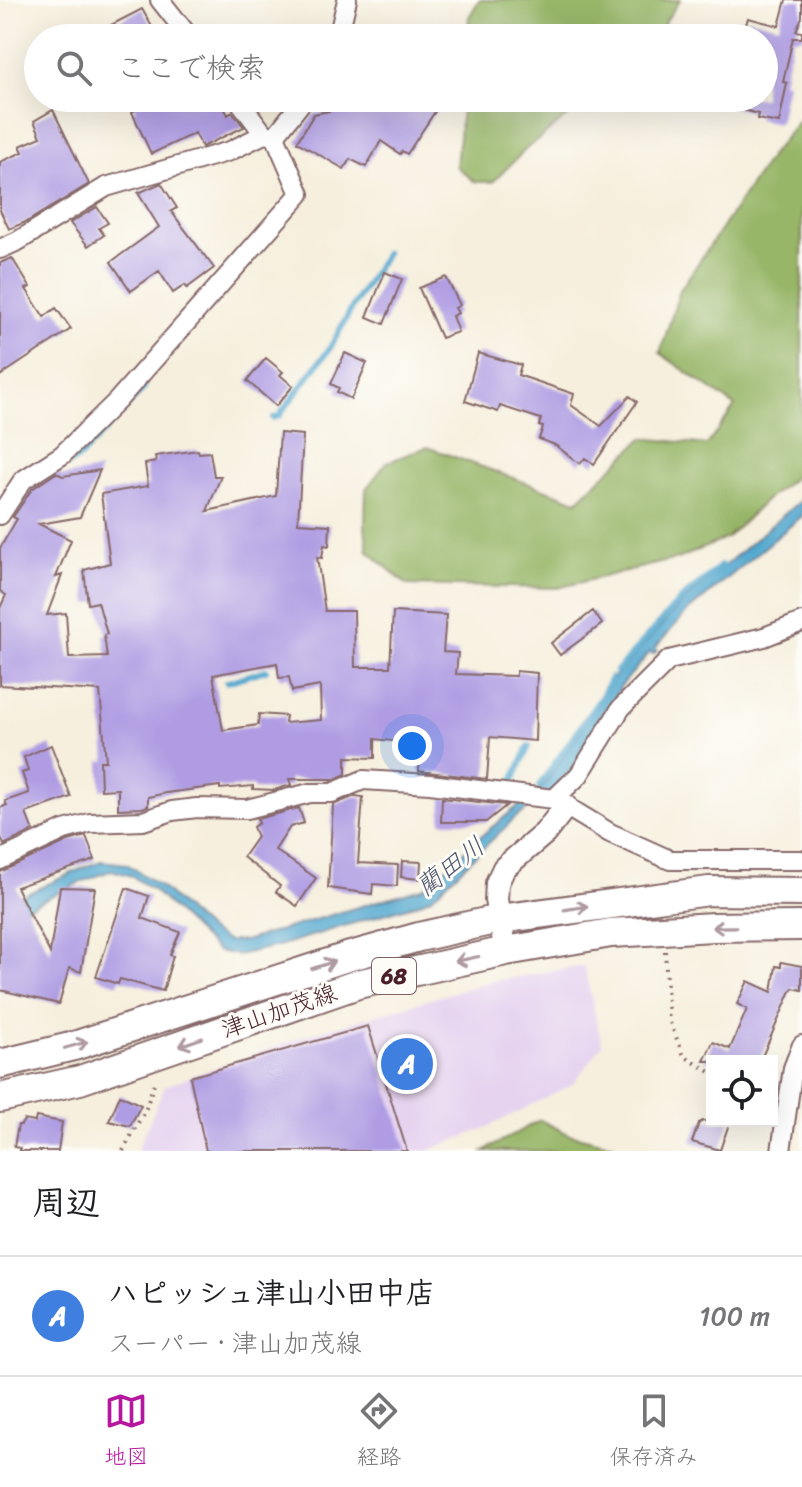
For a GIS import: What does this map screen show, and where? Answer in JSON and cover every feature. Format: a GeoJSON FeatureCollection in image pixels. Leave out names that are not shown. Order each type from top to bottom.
{"type":"FeatureCollection","features":[{"type":"Feature","properties":{"kind":"main road","name":"津山加茂線"},"geometry":{"type":"LineString","coordinates":[[0,1064],[74,1046],[362,953],[499,919],[709,891],[802,892]]}},
{"type":"Feature","properties":{"kind":"main road","name":"津山加茂線"},"geometry":{"type":"LineString","coordinates":[[0,1098],[80,1080],[358,984],[506,951],[611,933],[802,926]]}},
{"type":"Feature","properties":{"kind":"street"},"geometry":{"type":"LineString","coordinates":[[160,0],[179,24]]}},
{"type":"Feature","properties":{"kind":"street"},"geometry":{"type":"LineString","coordinates":[[341,24],[347,0]]}},
{"type":"Feature","properties":{"kind":"street"},"geometry":{"type":"LineString","coordinates":[[0,515],[23,480],[62,455],[117,401],[300,194],[270,135],[249,112]]}},
{"type":"Feature","properties":{"kind":"street"},"geometry":{"type":"LineString","coordinates":[[0,249],[106,187],[230,151],[270,135],[292,112]]}},
{"type":"Feature","properties":{"kind":"street"},"geometry":{"type":"LineString","coordinates":[[506,951],[496,900],[497,883],[504,868],[545,833],[560,803],[621,708],[669,660],[764,637],[802,622]]}},
{"type":"Feature","properties":{"kind":"street"},"geometry":{"type":"LineString","coordinates":[[0,860],[64,830],[90,823],[143,821],[172,811],[197,808],[247,809],[310,793],[332,793],[363,780],[430,784],[560,803],[610,833],[670,860],[802,860]]}},
{"type":"Feature","properties":{"kind":"street"},"geometry":{"type":"LineString","coordinates":[[781,1151],[793,1068],[802,1045]]}},
{"type":"Feature","properties":{"kind":"path"},"geometry":{"type":"LineString","coordinates":[[665,949],[669,1020],[684,1056],[706,1069]]}},
{"type":"Feature","properties":{"kind":"path"},"geometry":{"type":"LineString","coordinates":[[123,1151],[146,1108],[157,1074]]}},
{"type":"Feature","properties":{"kind":"shaded area"},"geometry":{"type":"Polygon","coordinates":[[[584,966],[602,1045],[573,1084],[488,1127],[427,1151],[137,1151],[165,1086],[313,1033],[493,981],[584,966]]]}},
{"type":"Feature","properties":{"kind":"green space"},"geometry":{"type":"Polygon","coordinates":[[[479,0],[680,0],[664,24],[468,24],[479,0]]]}},
{"type":"Feature","properties":{"kind":"green space"},"geometry":{"type":"Polygon","coordinates":[[[462,112],[573,112],[526,149],[493,182],[475,182],[456,166],[462,112]]]}},
{"type":"Feature","properties":{"kind":"green space"},"geometry":{"type":"Polygon","coordinates":[[[802,117],[802,471],[727,538],[680,558],[557,588],[407,585],[368,551],[366,489],[387,462],[427,447],[577,501],[643,438],[707,445],[735,406],[660,353],[680,290],[773,152],[802,117]]]}},
{"type":"Feature","properties":{"kind":"green space"},"geometry":{"type":"Polygon","coordinates":[[[540,1120],[568,1134],[614,1145],[617,1151],[484,1151],[540,1120]]]}},
{"type":"Feature","properties":{"kind":"water","name":"藺田川"},"geometry":{"type":"Polygon","coordinates":[[[802,499],[802,516],[686,613],[655,648],[657,651],[653,654],[650,652],[621,686],[613,701],[616,705],[559,787],[515,818],[433,896],[417,904],[278,946],[237,955],[217,951],[154,891],[132,876],[112,870],[9,916],[0,906],[101,861],[127,864],[161,887],[207,929],[227,941],[244,941],[422,888],[543,786],[612,680],[681,603],[802,499]]]}},
{"type":"Feature","properties":{"kind":"building"},"geometry":{"type":"Polygon","coordinates":[[[786,0],[802,0],[802,17],[796,31],[802,32],[802,38],[793,38],[783,82],[787,83],[779,123],[757,119],[758,114],[751,112],[778,112],[779,26],[786,0]]]}},
{"type":"Feature","properties":{"kind":"building"},"geometry":{"type":"Polygon","coordinates":[[[142,9],[150,24],[113,24],[142,9]]]}},
{"type":"Feature","properties":{"kind":"building"},"geometry":{"type":"Polygon","coordinates":[[[748,18],[771,24],[746,24],[748,18]]]}},
{"type":"Feature","properties":{"kind":"building"},"geometry":{"type":"Polygon","coordinates":[[[54,112],[89,184],[9,229],[0,210],[0,162],[23,152],[20,146],[41,137],[34,121],[54,112]]]}},
{"type":"Feature","properties":{"kind":"building"},"geometry":{"type":"Polygon","coordinates":[[[132,112],[226,112],[228,115],[232,112],[244,127],[202,147],[195,133],[151,154],[132,112]]]}},
{"type":"Feature","properties":{"kind":"building"},"geometry":{"type":"Polygon","coordinates":[[[435,112],[407,154],[402,151],[400,154],[381,141],[366,167],[350,159],[344,169],[297,142],[314,114],[435,112]]]}},
{"type":"Feature","properties":{"kind":"building"},"geometry":{"type":"Polygon","coordinates":[[[161,183],[177,208],[171,211],[214,268],[187,288],[185,285],[173,293],[159,271],[131,291],[111,262],[159,227],[138,193],[161,183]]]}},
{"type":"Feature","properties":{"kind":"building"},"geometry":{"type":"Polygon","coordinates":[[[97,207],[108,223],[99,228],[104,235],[88,246],[70,223],[97,207]]]}},
{"type":"Feature","properties":{"kind":"building"},"geometry":{"type":"Polygon","coordinates":[[[12,258],[30,287],[26,289],[44,317],[56,308],[71,329],[0,376],[0,263],[12,258]]]}},
{"type":"Feature","properties":{"kind":"building"},"geometry":{"type":"Polygon","coordinates":[[[385,272],[402,279],[384,324],[367,317],[385,272]]]}},
{"type":"Feature","properties":{"kind":"building"},"geometry":{"type":"Polygon","coordinates":[[[446,277],[460,305],[455,308],[458,313],[452,316],[458,332],[441,338],[419,288],[446,277]]]}},
{"type":"Feature","properties":{"kind":"building"},"geometry":{"type":"Polygon","coordinates":[[[345,353],[367,363],[351,399],[337,392],[339,388],[331,384],[345,353]]]}},
{"type":"Feature","properties":{"kind":"building"},"geometry":{"type":"Polygon","coordinates":[[[478,353],[521,365],[518,375],[574,394],[571,405],[601,426],[630,396],[637,402],[594,464],[585,458],[580,464],[555,445],[539,439],[543,427],[539,426],[541,419],[500,406],[498,412],[465,401],[478,353]]]}},
{"type":"Feature","properties":{"kind":"building"},"geometry":{"type":"Polygon","coordinates":[[[266,358],[283,372],[280,375],[293,386],[276,406],[247,381],[266,358]]]}},
{"type":"Feature","properties":{"kind":"building"},"geometry":{"type":"Polygon","coordinates":[[[280,433],[303,435],[298,523],[330,525],[329,546],[324,545],[322,558],[317,557],[325,611],[354,611],[355,667],[390,667],[393,612],[446,615],[443,652],[458,653],[456,674],[516,676],[516,671],[537,673],[535,741],[490,737],[487,779],[419,771],[420,744],[375,739],[375,758],[346,757],[346,774],[335,779],[289,779],[291,785],[274,790],[253,789],[253,786],[220,789],[220,786],[166,793],[148,797],[148,806],[142,808],[118,809],[118,789],[101,790],[100,761],[106,761],[100,691],[0,685],[0,608],[6,595],[0,591],[0,548],[17,519],[13,517],[32,489],[56,473],[63,476],[100,470],[80,517],[39,524],[71,540],[56,577],[62,575],[47,615],[66,613],[69,658],[107,657],[104,635],[107,634],[98,602],[88,604],[84,570],[110,563],[101,494],[148,486],[145,464],[156,462],[155,456],[198,450],[199,453],[210,452],[214,476],[221,476],[207,511],[276,496],[280,433]],[[277,663],[213,675],[223,730],[258,725],[259,714],[286,716],[285,723],[321,720],[320,686],[292,691],[289,677],[279,678],[277,663]]]}},
{"type":"Feature","properties":{"kind":"building"},"geometry":{"type":"Polygon","coordinates":[[[593,611],[602,624],[560,655],[551,643],[593,611]]]}},
{"type":"Feature","properties":{"kind":"building"},"geometry":{"type":"Polygon","coordinates":[[[51,745],[71,797],[26,813],[33,831],[4,845],[0,835],[0,808],[7,805],[5,801],[29,793],[22,773],[28,771],[24,757],[51,745]]]}},
{"type":"Feature","properties":{"kind":"building"},"geometry":{"type":"Polygon","coordinates":[[[355,796],[363,797],[358,863],[398,865],[397,886],[373,884],[372,894],[328,888],[333,805],[355,796]]]}},
{"type":"Feature","properties":{"kind":"building"},"geometry":{"type":"Polygon","coordinates":[[[442,798],[507,805],[486,822],[441,822],[442,798]]]}},
{"type":"Feature","properties":{"kind":"building"},"geometry":{"type":"Polygon","coordinates":[[[299,808],[304,823],[290,827],[275,850],[316,878],[297,906],[276,892],[280,886],[243,857],[257,837],[253,827],[259,823],[257,819],[299,808]]]}},
{"type":"Feature","properties":{"kind":"building"},"geometry":{"type":"Polygon","coordinates":[[[86,836],[95,860],[16,887],[50,953],[60,887],[95,888],[81,972],[69,968],[59,1004],[0,990],[0,872],[86,836]]]}},
{"type":"Feature","properties":{"kind":"building"},"geometry":{"type":"Polygon","coordinates":[[[402,861],[421,862],[420,879],[401,877],[402,861]]]}},
{"type":"Feature","properties":{"kind":"building"},"geometry":{"type":"Polygon","coordinates":[[[126,888],[149,896],[142,918],[180,932],[170,955],[173,956],[163,991],[120,979],[118,984],[96,977],[126,888]]]}},
{"type":"Feature","properties":{"kind":"building"},"geometry":{"type":"Polygon","coordinates":[[[781,962],[802,966],[802,990],[793,988],[763,1055],[707,1055],[713,1042],[730,1049],[747,1009],[737,1004],[748,981],[772,992],[776,966],[781,967],[781,962]]]}},
{"type":"Feature","properties":{"kind":"building"},"geometry":{"type":"Polygon","coordinates":[[[368,1026],[407,1151],[206,1151],[190,1077],[368,1026]]]}},
{"type":"Feature","properties":{"kind":"building"},"geometry":{"type":"Polygon","coordinates":[[[120,1095],[141,1105],[130,1126],[109,1121],[120,1095]]]}},
{"type":"Feature","properties":{"kind":"building"},"geometry":{"type":"Polygon","coordinates":[[[36,1117],[62,1122],[58,1151],[19,1151],[20,1148],[14,1147],[18,1125],[24,1120],[35,1122],[36,1117]]]}},
{"type":"Feature","properties":{"kind":"building"},"geometry":{"type":"Polygon","coordinates":[[[706,1121],[706,1127],[728,1127],[720,1150],[692,1142],[699,1123],[706,1121]]]}},
{"type":"Feature","properties":{"kind":"waterway"},"geometry":{"type":"LineString","coordinates":[[273,418],[279,416],[330,348],[386,253]]}},
{"type":"Feature","properties":{"kind":"waterway"},"geometry":{"type":"LineString","coordinates":[[69,464],[81,456],[144,386]]}},
{"type":"Feature","properties":{"kind":"waterway"},"geometry":{"type":"LineString","coordinates":[[616,672],[680,600],[721,566],[728,573]]}},
{"type":"Feature","properties":{"kind":"waterway"},"geometry":{"type":"LineString","coordinates":[[227,682],[266,670]]}},
{"type":"Feature","properties":{"kind":"waterway"},"geometry":{"type":"LineString","coordinates":[[539,786],[602,696],[611,678]]}},
{"type":"Feature","properties":{"kind":"waterway"},"geometry":{"type":"LineString","coordinates":[[512,783],[529,746]]}},
{"type":"Feature","properties":{"kind":"place","name":"ハピッシュ津山小田中店"},"geometry":{"type":"Point","coordinates":[407,1064]}}]}
